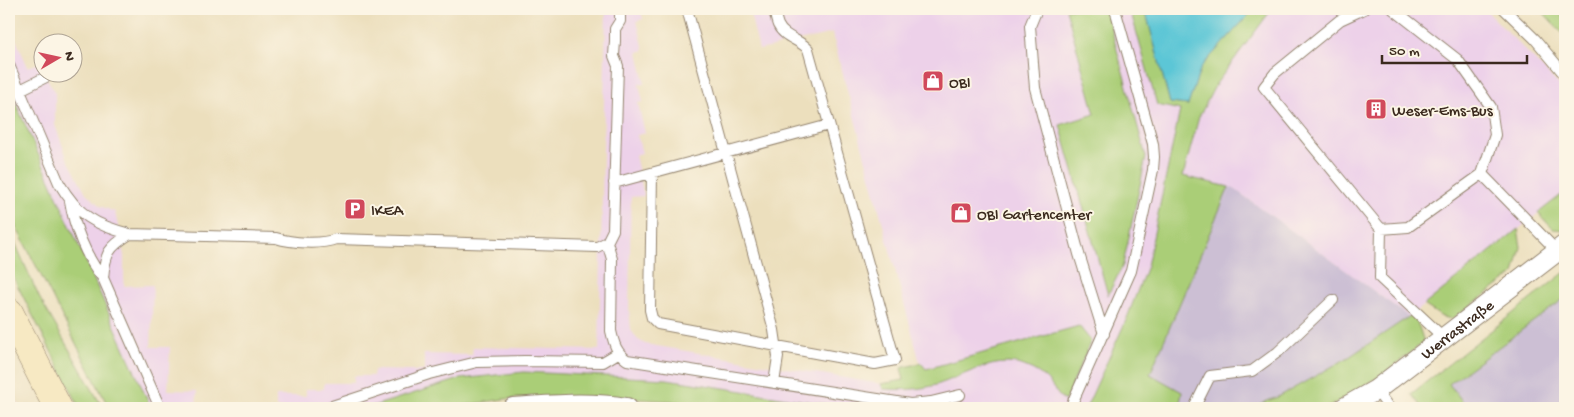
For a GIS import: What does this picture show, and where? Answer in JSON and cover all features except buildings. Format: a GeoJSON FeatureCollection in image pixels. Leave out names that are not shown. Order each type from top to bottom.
{"type":"FeatureCollection","features":[{"type":"Feature","properties":{"kind":"main road"},"geometry":{"type":"LineString","coordinates":[[9,312],[58,408]]}},
{"type":"Feature","properties":{"kind":"street","name":"Werrastraße"},"geometry":{"type":"LineString","coordinates":[[1344,408],[1376,390],[1561,248]]}},
{"type":"Feature","properties":{"kind":"street"},"geometry":{"type":"LineString","coordinates":[[513,408],[606,405],[627,408]]}},
{"type":"Feature","properties":{"kind":"lane"},"geometry":{"type":"LineString","coordinates":[[9,65],[60,183],[70,200],[86,216],[100,225],[130,234],[276,238],[287,241],[328,242],[336,240],[597,247],[607,242],[613,230],[618,66],[614,56],[615,29],[620,21],[620,9]]}},
{"type":"Feature","properties":{"kind":"lane"},"geometry":{"type":"LineString","coordinates":[[688,9],[774,330],[778,357],[774,383]]}},
{"type":"Feature","properties":{"kind":"lane"},"geometry":{"type":"LineString","coordinates":[[652,173],[650,305],[652,318],[658,324],[875,364],[895,360],[808,49],[803,43],[785,34],[778,25],[774,9]]}},
{"type":"Feature","properties":{"kind":"lane"},"geometry":{"type":"LineString","coordinates":[[1037,9],[1030,26],[1035,88],[1078,254],[1104,334]]}},
{"type":"Feature","properties":{"kind":"lane"},"geometry":{"type":"LineString","coordinates":[[1070,408],[1131,271],[1154,157],[1153,144],[1116,9]]}},
{"type":"Feature","properties":{"kind":"lane"},"geometry":{"type":"LineString","coordinates":[[1364,9],[1340,20],[1275,73],[1264,87],[1382,229],[1380,278],[1444,338]]}},
{"type":"Feature","properties":{"kind":"lane"},"geometry":{"type":"LineString","coordinates":[[1382,229],[1408,227],[1482,174],[1495,135],[1491,107],[1458,60],[1393,9]]}},
{"type":"Feature","properties":{"kind":"lane"},"geometry":{"type":"LineString","coordinates":[[1504,9],[1534,39],[1565,75]]}},
{"type":"Feature","properties":{"kind":"lane"},"geometry":{"type":"LineString","coordinates":[[20,90],[37,82]]}},
{"type":"Feature","properties":{"kind":"lane"},"geometry":{"type":"LineString","coordinates":[[614,183],[829,125]]}},
{"type":"Feature","properties":{"kind":"lane"},"geometry":{"type":"LineString","coordinates":[[1482,174],[1561,248]]}},
{"type":"Feature","properties":{"kind":"lane"},"geometry":{"type":"LineString","coordinates":[[70,200],[73,219],[94,268],[103,278],[160,408]]}},
{"type":"Feature","properties":{"kind":"lane"},"geometry":{"type":"LineString","coordinates":[[103,278],[107,254],[112,246],[130,234]]}},
{"type":"Feature","properties":{"kind":"lane"},"geometry":{"type":"LineString","coordinates":[[607,242],[612,259],[611,332],[613,343],[618,353],[627,360],[910,404],[931,402],[960,395]]}},
{"type":"Feature","properties":{"kind":"lane"},"geometry":{"type":"LineString","coordinates":[[1194,408],[1210,376],[1252,371],[1278,352],[1333,300]]}},
{"type":"Feature","properties":{"kind":"lane"},"geometry":{"type":"LineString","coordinates":[[326,408],[429,374],[477,362],[603,362],[618,353]]}},
{"type":"Feature","properties":{"kind":"lane"},"geometry":{"type":"LineString","coordinates":[[1376,390],[1389,408]]}},
{"type":"Feature","properties":{"kind":"shaded area"},"geometry":{"type":"Polygon","coordinates":[[[606,9],[640,9],[643,19],[637,21],[644,50],[638,52],[645,83],[639,84],[643,102],[638,103],[645,133],[637,135],[642,153],[635,155],[644,196],[631,197],[629,309],[631,330],[637,339],[645,344],[881,384],[904,380],[901,368],[920,363],[832,33],[759,50],[749,9],[1066,9],[1095,114],[1060,125],[1108,295],[1123,265],[1127,84],[1106,9],[1130,9],[1157,105],[1180,110],[1147,266],[1127,318],[1086,408],[849,408],[667,379],[524,372],[460,379],[367,408],[276,408],[276,396],[306,396],[306,389],[324,389],[324,383],[354,383],[354,376],[373,376],[374,370],[424,371],[424,354],[472,355],[473,347],[599,350],[606,9]]]}},
{"type":"Feature","properties":{"kind":"shaded area"},"geometry":{"type":"Polygon","coordinates":[[[1272,9],[1485,9],[1565,91],[1565,192],[1409,317],[1233,188],[1183,177],[1199,117],[1216,84],[1272,9]]]}},
{"type":"Feature","properties":{"kind":"shaded area"},"geometry":{"type":"Polygon","coordinates":[[[9,24],[28,67],[32,66],[32,82],[49,82],[55,93],[55,125],[67,158],[86,193],[100,206],[115,212],[124,256],[124,286],[153,285],[151,347],[170,347],[168,390],[197,391],[196,408],[151,408],[9,88],[9,24]]]}},
{"type":"Feature","properties":{"kind":"shaded area"},"geometry":{"type":"Polygon","coordinates":[[[1229,187],[1233,188],[1409,317],[1349,357],[1280,396],[1250,408],[1179,408],[1182,392],[1149,375],[1229,187]]]}},
{"type":"Feature","properties":{"kind":"shaded area"},"geometry":{"type":"Polygon","coordinates":[[[1565,298],[1565,408],[1468,408],[1449,384],[1565,298]]]}},
{"type":"Feature","properties":{"kind":"shaded area"},"geometry":{"type":"Polygon","coordinates":[[[9,386],[20,408],[9,408],[9,386]]]}},
{"type":"Feature","properties":{"kind":"green space"},"geometry":{"type":"Polygon","coordinates":[[[1066,9],[1106,9],[1146,157],[1123,265],[1108,295],[1060,125],[1095,114],[1066,9]]]}},
{"type":"Feature","properties":{"kind":"green space"},"geometry":{"type":"Polygon","coordinates":[[[1130,9],[1145,9],[1170,103],[1188,105],[1201,67],[1254,9],[1272,9],[1216,84],[1199,117],[1183,176],[1229,187],[1150,374],[1182,392],[1179,408],[1086,408],[1127,318],[1147,266],[1180,110],[1157,105],[1130,9]]]}},
{"type":"Feature","properties":{"kind":"green space"},"geometry":{"type":"Polygon","coordinates":[[[1540,9],[1557,9],[1565,19],[1565,36],[1540,9]]]}},
{"type":"Feature","properties":{"kind":"green space"},"geometry":{"type":"Polygon","coordinates":[[[9,88],[151,408],[109,408],[9,213],[9,88]]]}},
{"type":"Feature","properties":{"kind":"green space"},"geometry":{"type":"Polygon","coordinates":[[[1565,192],[1565,230],[1553,229],[1538,213],[1565,192]]]}},
{"type":"Feature","properties":{"kind":"green space"},"geometry":{"type":"Polygon","coordinates":[[[9,229],[39,297],[103,408],[80,408],[9,269],[9,229]]]}},
{"type":"Feature","properties":{"kind":"green space"},"geometry":{"type":"Polygon","coordinates":[[[1518,229],[1521,247],[1514,274],[1452,319],[1442,317],[1424,305],[1518,229]]]}},
{"type":"Feature","properties":{"kind":"green space"},"geometry":{"type":"Polygon","coordinates":[[[1565,272],[1565,298],[1449,384],[1468,408],[1422,407],[1411,394],[1565,272]]]}},
{"type":"Feature","properties":{"kind":"green space"},"geometry":{"type":"Polygon","coordinates":[[[1413,314],[1424,342],[1382,375],[1331,406],[1326,408],[1250,408],[1280,396],[1349,357],[1413,314]]]}},
{"type":"Feature","properties":{"kind":"green space"},"geometry":{"type":"Polygon","coordinates":[[[1079,326],[1091,341],[1065,401],[1042,375],[1017,364],[994,364],[923,388],[883,389],[881,384],[904,380],[901,368],[921,363],[926,369],[1079,326]]]}},
{"type":"Feature","properties":{"kind":"green space"},"geometry":{"type":"Polygon","coordinates":[[[524,372],[667,379],[849,408],[727,408],[671,401],[606,397],[554,397],[504,399],[449,408],[367,408],[460,379],[524,372]]]}},
{"type":"Feature","properties":{"kind":"water"},"geometry":{"type":"Polygon","coordinates":[[[1145,9],[1254,9],[1201,67],[1188,105],[1170,103],[1145,9]]]}},
{"type":"Feature","properties":{"kind":"place","name":"OBI"},"geometry":{"type":"Point","coordinates":[933,81]}},
{"type":"Feature","properties":{"kind":"place","name":"Weser-Ems-Bus"},"geometry":{"type":"Point","coordinates":[1376,109]}},
{"type":"Feature","properties":{"kind":"place","name":"IKEA"},"geometry":{"type":"Point","coordinates":[355,209]}},
{"type":"Feature","properties":{"kind":"place","name":"OBI Gartencenter"},"geometry":{"type":"Point","coordinates":[961,213]}}]}
